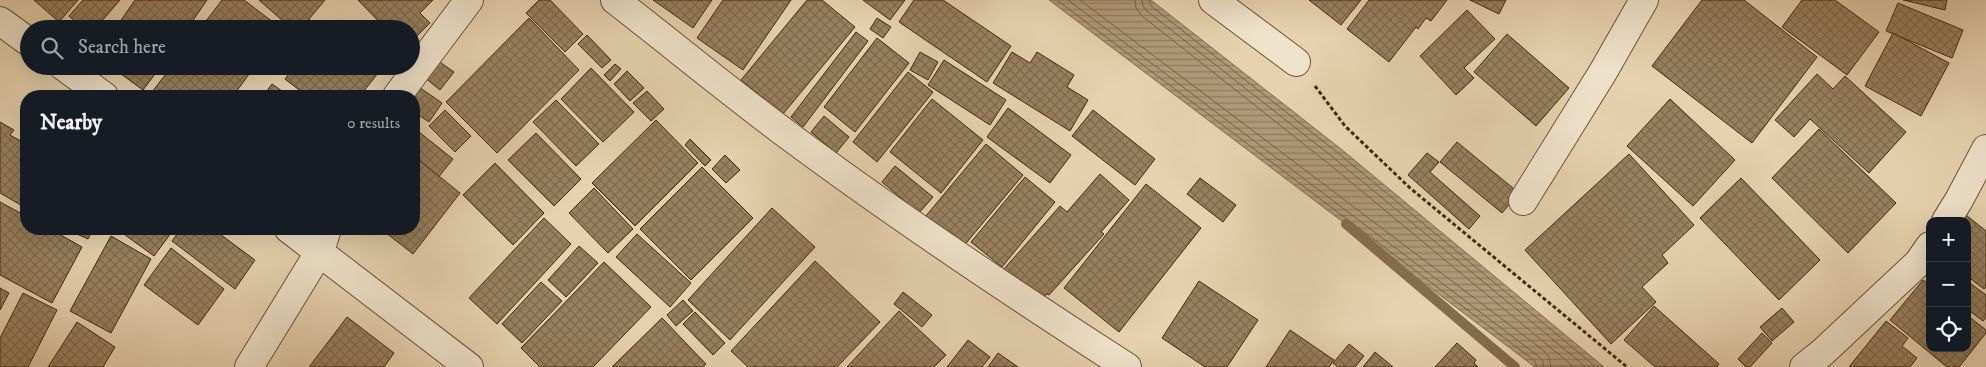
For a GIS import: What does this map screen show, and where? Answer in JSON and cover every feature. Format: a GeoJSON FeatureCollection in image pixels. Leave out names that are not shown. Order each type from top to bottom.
{"type":"FeatureCollection","features":[{"type":"Feature","properties":{"kind":"street"},"geometry":{"type":"LineString","coordinates":[[420,65],[469,0]]}},
{"type":"Feature","properties":{"kind":"street"},"geometry":{"type":"LineString","coordinates":[[615,0],[787,135],[1024,300],[1127,367]]}},
{"type":"Feature","properties":{"kind":"street"},"geometry":{"type":"LineString","coordinates":[[1213,0],[1296,62]]}},
{"type":"Feature","properties":{"kind":"street"},"geometry":{"type":"LineString","coordinates":[[1523,201],[1603,72],[1644,0]]}},
{"type":"Feature","properties":{"kind":"street"},"geometry":{"type":"LineString","coordinates":[[75,75],[96,90]]}},
{"type":"Feature","properties":{"kind":"street"},"geometry":{"type":"LineString","coordinates":[[402,90],[413,75]]}},
{"type":"Feature","properties":{"kind":"street"},"geometry":{"type":"LineString","coordinates":[[1948,217],[1986,149]]}},
{"type":"Feature","properties":{"kind":"street"},"geometry":{"type":"LineString","coordinates":[[308,235],[324,240],[469,367]]}},
{"type":"Feature","properties":{"kind":"street"},"geometry":{"type":"LineString","coordinates":[[249,367],[324,240]]}},
{"type":"Feature","properties":{"kind":"street"},"geometry":{"type":"LineString","coordinates":[[1804,367],[1823,352],[1918,263],[1926,252]]}},
{"type":"Feature","properties":{"kind":"path"},"geometry":{"type":"LineString","coordinates":[[1296,62],[1345,126],[1410,188],[1627,367]]}},
{"type":"Feature","properties":{"kind":"water"},"geometry":{"type":"Polygon","coordinates":[[[1049,0],[1151,0],[1341,149],[1604,367],[1535,367],[1049,0]]]}},
{"type":"Feature","properties":{"kind":"building"},"geometry":{"type":"Polygon","coordinates":[[[34,0],[78,0],[61,20],[57,20],[34,0]]]}},
{"type":"Feature","properties":{"kind":"building"},"geometry":{"type":"Polygon","coordinates":[[[83,0],[120,0],[103,20],[73,20],[69,16],[83,0]]]}},
{"type":"Feature","properties":{"kind":"building"},"geometry":{"type":"Polygon","coordinates":[[[135,0],[207,0],[193,20],[121,20],[135,0]]]}},
{"type":"Feature","properties":{"kind":"building"},"geometry":{"type":"Polygon","coordinates":[[[222,0],[244,0],[270,20],[207,20],[222,0]]]}},
{"type":"Feature","properties":{"kind":"building"},"geometry":{"type":"Polygon","coordinates":[[[259,0],[325,0],[310,20],[282,20],[259,0]]]}},
{"type":"Feature","properties":{"kind":"building"},"geometry":{"type":"Polygon","coordinates":[[[358,0],[433,0],[420,13],[430,23],[420,33],[420,20],[377,20],[358,0]]]}},
{"type":"Feature","properties":{"kind":"building"},"geometry":{"type":"Polygon","coordinates":[[[539,0],[550,0],[583,34],[565,52],[526,13],[539,0]]]}},
{"type":"Feature","properties":{"kind":"building"},"geometry":{"type":"Polygon","coordinates":[[[653,0],[712,0],[693,28],[653,0]]]}},
{"type":"Feature","properties":{"kind":"building"},"geometry":{"type":"Polygon","coordinates":[[[723,0],[791,0],[743,70],[697,38],[723,0]]]}},
{"type":"Feature","properties":{"kind":"building"},"geometry":{"type":"Polygon","coordinates":[[[807,0],[822,0],[855,27],[783,114],[741,80],[807,0]]]}},
{"type":"Feature","properties":{"kind":"building"},"geometry":{"type":"Polygon","coordinates":[[[863,0],[905,0],[890,20],[863,0]]]}},
{"type":"Feature","properties":{"kind":"building"},"geometry":{"type":"Polygon","coordinates":[[[914,0],[943,0],[1011,46],[987,82],[899,22],[914,0]]]}},
{"type":"Feature","properties":{"kind":"building"},"geometry":{"type":"Polygon","coordinates":[[[1309,0],[1361,0],[1341,25],[1309,0]]]}},
{"type":"Feature","properties":{"kind":"building"},"geometry":{"type":"Polygon","coordinates":[[[1369,0],[1447,0],[1431,21],[1426,18],[1418,29],[1416,27],[1389,62],[1347,29],[1369,0]]]}},
{"type":"Feature","properties":{"kind":"building"},"geometry":{"type":"Polygon","coordinates":[[[1470,0],[1506,0],[1499,14],[1470,0]]]}},
{"type":"Feature","properties":{"kind":"building"},"geometry":{"type":"Polygon","coordinates":[[[1702,0],[1744,0],[1817,57],[1752,143],[1652,66],[1702,0]]]}},
{"type":"Feature","properties":{"kind":"building"},"geometry":{"type":"Polygon","coordinates":[[[1802,0],[1835,0],[1879,32],[1847,75],[1782,27],[1802,0]]]}},
{"type":"Feature","properties":{"kind":"building"},"geometry":{"type":"Polygon","coordinates":[[[1903,0],[1947,0],[1945,10],[1903,0]]]}},
{"type":"Feature","properties":{"kind":"building"},"geometry":{"type":"Polygon","coordinates":[[[1898,3],[1963,30],[1952,58],[1886,31],[1898,3]]]}},
{"type":"Feature","properties":{"kind":"building"},"geometry":{"type":"Polygon","coordinates":[[[1467,10],[1495,39],[1464,68],[1474,78],[1456,95],[1420,56],[1467,10]]]}},
{"type":"Feature","properties":{"kind":"building"},"geometry":{"type":"Polygon","coordinates":[[[529,18],[579,70],[497,153],[446,102],[529,18]]]}},
{"type":"Feature","properties":{"kind":"building"},"geometry":{"type":"Polygon","coordinates":[[[877,18],[891,27],[883,38],[870,29],[877,18]]]}},
{"type":"Feature","properties":{"kind":"building"},"geometry":{"type":"Polygon","coordinates":[[[856,32],[868,41],[803,127],[791,117],[856,32]]]}},
{"type":"Feature","properties":{"kind":"building"},"geometry":{"type":"Polygon","coordinates":[[[1893,33],[1949,63],[1921,116],[1865,86],[1893,33]]]}},
{"type":"Feature","properties":{"kind":"building"},"geometry":{"type":"Polygon","coordinates":[[[1507,34],[1569,88],[1536,126],[1474,72],[1507,34]]]}},
{"type":"Feature","properties":{"kind":"building"},"geometry":{"type":"Polygon","coordinates":[[[587,35],[611,60],[602,68],[578,44],[587,35]]]}},
{"type":"Feature","properties":{"kind":"building"},"geometry":{"type":"Polygon","coordinates":[[[877,38],[909,63],[855,132],[824,107],[877,38]]]}},
{"type":"Feature","properties":{"kind":"building"},"geometry":{"type":"Polygon","coordinates":[[[920,52],[938,62],[928,80],[910,70],[920,52]]]}},
{"type":"Feature","properties":{"kind":"building"},"geometry":{"type":"Polygon","coordinates":[[[1012,52],[1030,63],[1037,52],[1074,75],[1067,87],[1088,100],[1070,131],[993,83],[1012,52]]]}},
{"type":"Feature","properties":{"kind":"building"},"geometry":{"type":"Polygon","coordinates":[[[437,60],[454,72],[440,90],[424,77],[437,60]]]}},
{"type":"Feature","properties":{"kind":"building"},"geometry":{"type":"Polygon","coordinates":[[[944,60],[1006,100],[990,125],[928,85],[944,60]]]}},
{"type":"Feature","properties":{"kind":"building"},"geometry":{"type":"Polygon","coordinates":[[[615,64],[621,69],[610,81],[604,75],[615,64]]]}},
{"type":"Feature","properties":{"kind":"building"},"geometry":{"type":"Polygon","coordinates":[[[591,68],[634,112],[603,142],[561,99],[591,68]]]}},
{"type":"Feature","properties":{"kind":"building"},"geometry":{"type":"Polygon","coordinates":[[[627,71],[644,88],[630,101],[614,84],[627,71]]]}},
{"type":"Feature","properties":{"kind":"building"},"geometry":{"type":"Polygon","coordinates":[[[908,72],[933,92],[877,162],[853,142],[908,72]]]}},
{"type":"Feature","properties":{"kind":"building"},"geometry":{"type":"Polygon","coordinates":[[[1817,74],[1833,89],[1845,76],[1906,132],[1869,173],[1810,119],[1794,137],[1775,120],[1817,74]]]}},
{"type":"Feature","properties":{"kind":"building"},"geometry":{"type":"Polygon","coordinates":[[[122,75],[154,75],[143,90],[122,75]]]}},
{"type":"Feature","properties":{"kind":"building"},"geometry":{"type":"Polygon","coordinates":[[[165,75],[248,75],[237,90],[154,90],[165,75]]]}},
{"type":"Feature","properties":{"kind":"building"},"geometry":{"type":"Polygon","coordinates":[[[288,75],[376,75],[365,90],[299,90],[285,79],[288,75]]]}},
{"type":"Feature","properties":{"kind":"building"},"geometry":{"type":"Polygon","coordinates":[[[272,84],[280,90],[268,90],[272,84]]]}},
{"type":"Feature","properties":{"kind":"building"},"geometry":{"type":"Polygon","coordinates":[[[416,85],[442,103],[429,122],[420,116],[420,90],[416,90],[416,85]]]}},
{"type":"Feature","properties":{"kind":"building"},"geometry":{"type":"Polygon","coordinates":[[[647,91],[664,109],[651,121],[633,103],[647,91]]]}},
{"type":"Feature","properties":{"kind":"building"},"geometry":{"type":"Polygon","coordinates":[[[932,99],[983,140],[941,193],[890,152],[932,99]]]}},
{"type":"Feature","properties":{"kind":"building"},"geometry":{"type":"Polygon","coordinates":[[[1670,99],[1735,160],[1693,206],[1627,146],[1670,99]]]}},
{"type":"Feature","properties":{"kind":"building"},"geometry":{"type":"Polygon","coordinates":[[[556,100],[599,144],[576,166],[533,122],[556,100]]]}},
{"type":"Feature","properties":{"kind":"building"},"geometry":{"type":"Polygon","coordinates":[[[1008,108],[1071,155],[1050,183],[987,137],[1008,108]]]}},
{"type":"Feature","properties":{"kind":"building"},"geometry":{"type":"Polygon","coordinates":[[[445,110],[471,136],[455,152],[429,126],[445,110]]]}},
{"type":"Feature","properties":{"kind":"building"},"geometry":{"type":"Polygon","coordinates":[[[1093,110],[1155,159],[1135,185],[1072,136],[1093,110]]]}},
{"type":"Feature","properties":{"kind":"building"},"geometry":{"type":"Polygon","coordinates":[[[824,116],[849,137],[836,153],[811,132],[824,116]]]}},
{"type":"Feature","properties":{"kind":"building"},"geometry":{"type":"Polygon","coordinates":[[[656,120],[698,163],[635,226],[592,183],[656,120]]]}},
{"type":"Feature","properties":{"kind":"building"},"geometry":{"type":"Polygon","coordinates":[[[0,122],[14,130],[10,135],[20,141],[20,205],[0,193],[0,122]]]}},
{"type":"Feature","properties":{"kind":"building"},"geometry":{"type":"Polygon","coordinates":[[[1819,129],[1896,203],[1848,253],[1772,178],[1819,129]]]}},
{"type":"Feature","properties":{"kind":"building"},"geometry":{"type":"Polygon","coordinates":[[[420,133],[453,159],[420,200],[420,133]]]}},
{"type":"Feature","properties":{"kind":"building"},"geometry":{"type":"Polygon","coordinates":[[[536,133],[581,179],[554,206],[508,160],[536,133]]]}},
{"type":"Feature","properties":{"kind":"building"},"geometry":{"type":"Polygon","coordinates":[[[690,139],[711,160],[705,166],[685,145],[690,139]]]}},
{"type":"Feature","properties":{"kind":"building"},"geometry":{"type":"Polygon","coordinates":[[[1457,142],[1519,193],[1502,213],[1440,162],[1457,142]]]}},
{"type":"Feature","properties":{"kind":"building"},"geometry":{"type":"Polygon","coordinates":[[[986,144],[1023,175],[962,248],[925,217],[986,144]]]}},
{"type":"Feature","properties":{"kind":"building"},"geometry":{"type":"Polygon","coordinates":[[[1427,153],[1439,162],[1430,172],[1480,216],[1469,229],[1408,175],[1427,153]]]}},
{"type":"Feature","properties":{"kind":"building"},"geometry":{"type":"Polygon","coordinates":[[[1629,154],[1694,225],[1662,255],[1668,263],[1642,287],[1656,302],[1611,344],[1525,250],[1629,154]]]}},
{"type":"Feature","properties":{"kind":"building"},"geometry":{"type":"Polygon","coordinates":[[[725,155],[740,170],[726,183],[712,169],[725,155]]]}},
{"type":"Feature","properties":{"kind":"building"},"geometry":{"type":"Polygon","coordinates":[[[420,161],[460,193],[413,254],[389,235],[420,235],[420,161]]]}},
{"type":"Feature","properties":{"kind":"building"},"geometry":{"type":"Polygon","coordinates":[[[495,163],[544,213],[513,245],[463,195],[495,163]]]}},
{"type":"Feature","properties":{"kind":"building"},"geometry":{"type":"Polygon","coordinates":[[[895,166],[933,197],[919,213],[882,182],[895,166]]]}},
{"type":"Feature","properties":{"kind":"building"},"geometry":{"type":"Polygon","coordinates":[[[702,167],[753,218],[691,280],[640,229],[702,167]]]}},
{"type":"Feature","properties":{"kind":"building"},"geometry":{"type":"Polygon","coordinates":[[[1100,174],[1129,200],[1101,232],[1104,234],[1049,295],[1047,294],[1039,302],[1003,270],[1060,206],[1067,212],[1100,174]]]}},
{"type":"Feature","properties":{"kind":"building"},"geometry":{"type":"Polygon","coordinates":[[[1025,177],[1055,202],[1002,267],[971,242],[1025,177]]]}},
{"type":"Feature","properties":{"kind":"building"},"geometry":{"type":"Polygon","coordinates":[[[1200,178],[1236,205],[1223,222],[1187,194],[1200,178]]]}},
{"type":"Feature","properties":{"kind":"building"},"geometry":{"type":"Polygon","coordinates":[[[1741,178],[1820,260],[1779,300],[1700,218],[1741,178]]]}},
{"type":"Feature","properties":{"kind":"building"},"geometry":{"type":"Polygon","coordinates":[[[1146,184],[1201,228],[1119,332],[1064,288],[1146,184]]]}},
{"type":"Feature","properties":{"kind":"building"},"geometry":{"type":"Polygon","coordinates":[[[594,188],[633,229],[608,253],[569,213],[594,188]]]}},
{"type":"Feature","properties":{"kind":"building"},"geometry":{"type":"Polygon","coordinates":[[[0,202],[20,213],[20,235],[61,235],[82,247],[52,303],[0,275],[0,202]]]}},
{"type":"Feature","properties":{"kind":"building"},"geometry":{"type":"Polygon","coordinates":[[[772,208],[815,247],[730,340],[688,300],[772,208]]]}},
{"type":"Feature","properties":{"kind":"building"},"geometry":{"type":"Polygon","coordinates":[[[544,218],[571,244],[497,324],[469,298],[544,218]]]}},
{"type":"Feature","properties":{"kind":"building"},"geometry":{"type":"Polygon","coordinates":[[[1971,219],[1986,231],[1986,287],[1984,289],[1971,279],[1971,219]]]}},
{"type":"Feature","properties":{"kind":"building"},"geometry":{"type":"Polygon","coordinates":[[[637,234],[691,283],[670,307],[616,257],[637,234]]]}},
{"type":"Feature","properties":{"kind":"building"},"geometry":{"type":"Polygon","coordinates":[[[79,235],[90,235],[88,239],[79,235]]]}},
{"type":"Feature","properties":{"kind":"building"},"geometry":{"type":"Polygon","coordinates":[[[125,235],[170,235],[154,256],[125,235]]]}},
{"type":"Feature","properties":{"kind":"building"},"geometry":{"type":"Polygon","coordinates":[[[176,235],[221,235],[255,260],[235,289],[172,241],[176,235]]]}},
{"type":"Feature","properties":{"kind":"building"},"geometry":{"type":"Polygon","coordinates":[[[111,236],[151,259],[111,333],[70,311],[111,236]]]}},
{"type":"Feature","properties":{"kind":"building"},"geometry":{"type":"Polygon","coordinates":[[[579,246],[598,263],[566,297],[548,280],[579,246]]]}},
{"type":"Feature","properties":{"kind":"building"},"geometry":{"type":"Polygon","coordinates":[[[171,248],[224,289],[198,325],[144,285],[171,248]]]}},
{"type":"Feature","properties":{"kind":"building"},"geometry":{"type":"Polygon","coordinates":[[[815,261],[880,322],[837,367],[748,367],[731,351],[815,261]]]}},
{"type":"Feature","properties":{"kind":"building"},"geometry":{"type":"Polygon","coordinates":[[[604,262],[651,307],[593,367],[540,367],[521,348],[604,262]]]}},
{"type":"Feature","properties":{"kind":"building"},"geometry":{"type":"Polygon","coordinates":[[[1923,280],[1926,282],[1926,350],[1890,320],[1923,280]]]}},
{"type":"Feature","properties":{"kind":"building"},"geometry":{"type":"Polygon","coordinates":[[[1199,281],[1258,320],[1227,367],[1205,367],[1162,338],[1199,281]]]}},
{"type":"Feature","properties":{"kind":"building"},"geometry":{"type":"Polygon","coordinates":[[[541,282],[562,301],[522,343],[502,324],[541,282]]]}},
{"type":"Feature","properties":{"kind":"building"},"geometry":{"type":"Polygon","coordinates":[[[1971,284],[1986,295],[1986,317],[1983,321],[1971,312],[1971,284]]]}},
{"type":"Feature","properties":{"kind":"building"},"geometry":{"type":"Polygon","coordinates":[[[0,288],[9,293],[0,310],[0,288]]]}},
{"type":"Feature","properties":{"kind":"building"},"geometry":{"type":"Polygon","coordinates":[[[903,292],[932,315],[922,327],[894,304],[903,292]]]}},
{"type":"Feature","properties":{"kind":"building"},"geometry":{"type":"Polygon","coordinates":[[[23,293],[57,310],[28,367],[0,367],[0,338],[23,293]]]}},
{"type":"Feature","properties":{"kind":"building"},"geometry":{"type":"Polygon","coordinates":[[[683,300],[693,311],[676,326],[667,315],[683,300]]]}},
{"type":"Feature","properties":{"kind":"building"},"geometry":{"type":"Polygon","coordinates":[[[1654,306],[1719,364],[1717,367],[1655,367],[1624,340],[1654,306]]]}},
{"type":"Feature","properties":{"kind":"building"},"geometry":{"type":"Polygon","coordinates":[[[1782,308],[1794,322],[1772,341],[1760,327],[1782,308]]]}},
{"type":"Feature","properties":{"kind":"building"},"geometry":{"type":"Polygon","coordinates":[[[899,311],[946,355],[934,367],[847,367],[899,311]]]}},
{"type":"Feature","properties":{"kind":"building"},"geometry":{"type":"Polygon","coordinates":[[[695,312],[725,343],[713,355],[683,324],[695,312]]]}},
{"type":"Feature","properties":{"kind":"building"},"geometry":{"type":"Polygon","coordinates":[[[347,317],[394,353],[384,367],[309,367],[347,317]]]}},
{"type":"Feature","properties":{"kind":"building"},"geometry":{"type":"Polygon","coordinates":[[[662,318],[706,364],[703,367],[612,367],[662,318]]]}},
{"type":"Feature","properties":{"kind":"building"},"geometry":{"type":"Polygon","coordinates":[[[1971,318],[1986,330],[1986,333],[1971,352],[1971,318]]]}},
{"type":"Feature","properties":{"kind":"building"},"geometry":{"type":"Polygon","coordinates":[[[1886,321],[1908,338],[1902,346],[1917,358],[1910,367],[1849,367],[1886,321]]]}},
{"type":"Feature","properties":{"kind":"building"},"geometry":{"type":"Polygon","coordinates":[[[77,322],[115,347],[103,367],[48,367],[77,322]]]}},
{"type":"Feature","properties":{"kind":"building"},"geometry":{"type":"Polygon","coordinates":[[[1290,330],[1334,360],[1329,367],[1266,367],[1290,330]]]}},
{"type":"Feature","properties":{"kind":"building"},"geometry":{"type":"Polygon","coordinates":[[[1762,333],[1772,343],[1750,367],[1746,367],[1738,359],[1762,333]]]}},
{"type":"Feature","properties":{"kind":"building"},"geometry":{"type":"Polygon","coordinates":[[[968,340],[990,357],[982,367],[947,367],[968,340]]]}},
{"type":"Feature","properties":{"kind":"building"},"geometry":{"type":"Polygon","coordinates":[[[1457,343],[1476,360],[1474,363],[1478,367],[1435,367],[1457,343]]]}},
{"type":"Feature","properties":{"kind":"building"},"geometry":{"type":"Polygon","coordinates":[[[1349,344],[1364,356],[1355,367],[1338,367],[1333,363],[1349,344]]]}},
{"type":"Feature","properties":{"kind":"building"},"geometry":{"type":"Polygon","coordinates":[[[1375,352],[1393,367],[1363,367],[1375,352]]]}},
{"type":"Feature","properties":{"kind":"building"},"geometry":{"type":"Polygon","coordinates":[[[1929,352],[1971,352],[1959,367],[1947,367],[1929,352]]]}},
{"type":"Feature","properties":{"kind":"building"},"geometry":{"type":"Polygon","coordinates":[[[998,353],[1018,367],[988,367],[998,353]]]}},
{"type":"Feature","properties":{"kind":"waterway"},"geometry":{"type":"LineString","coordinates":[[1346,224],[1515,367]]}}]}
